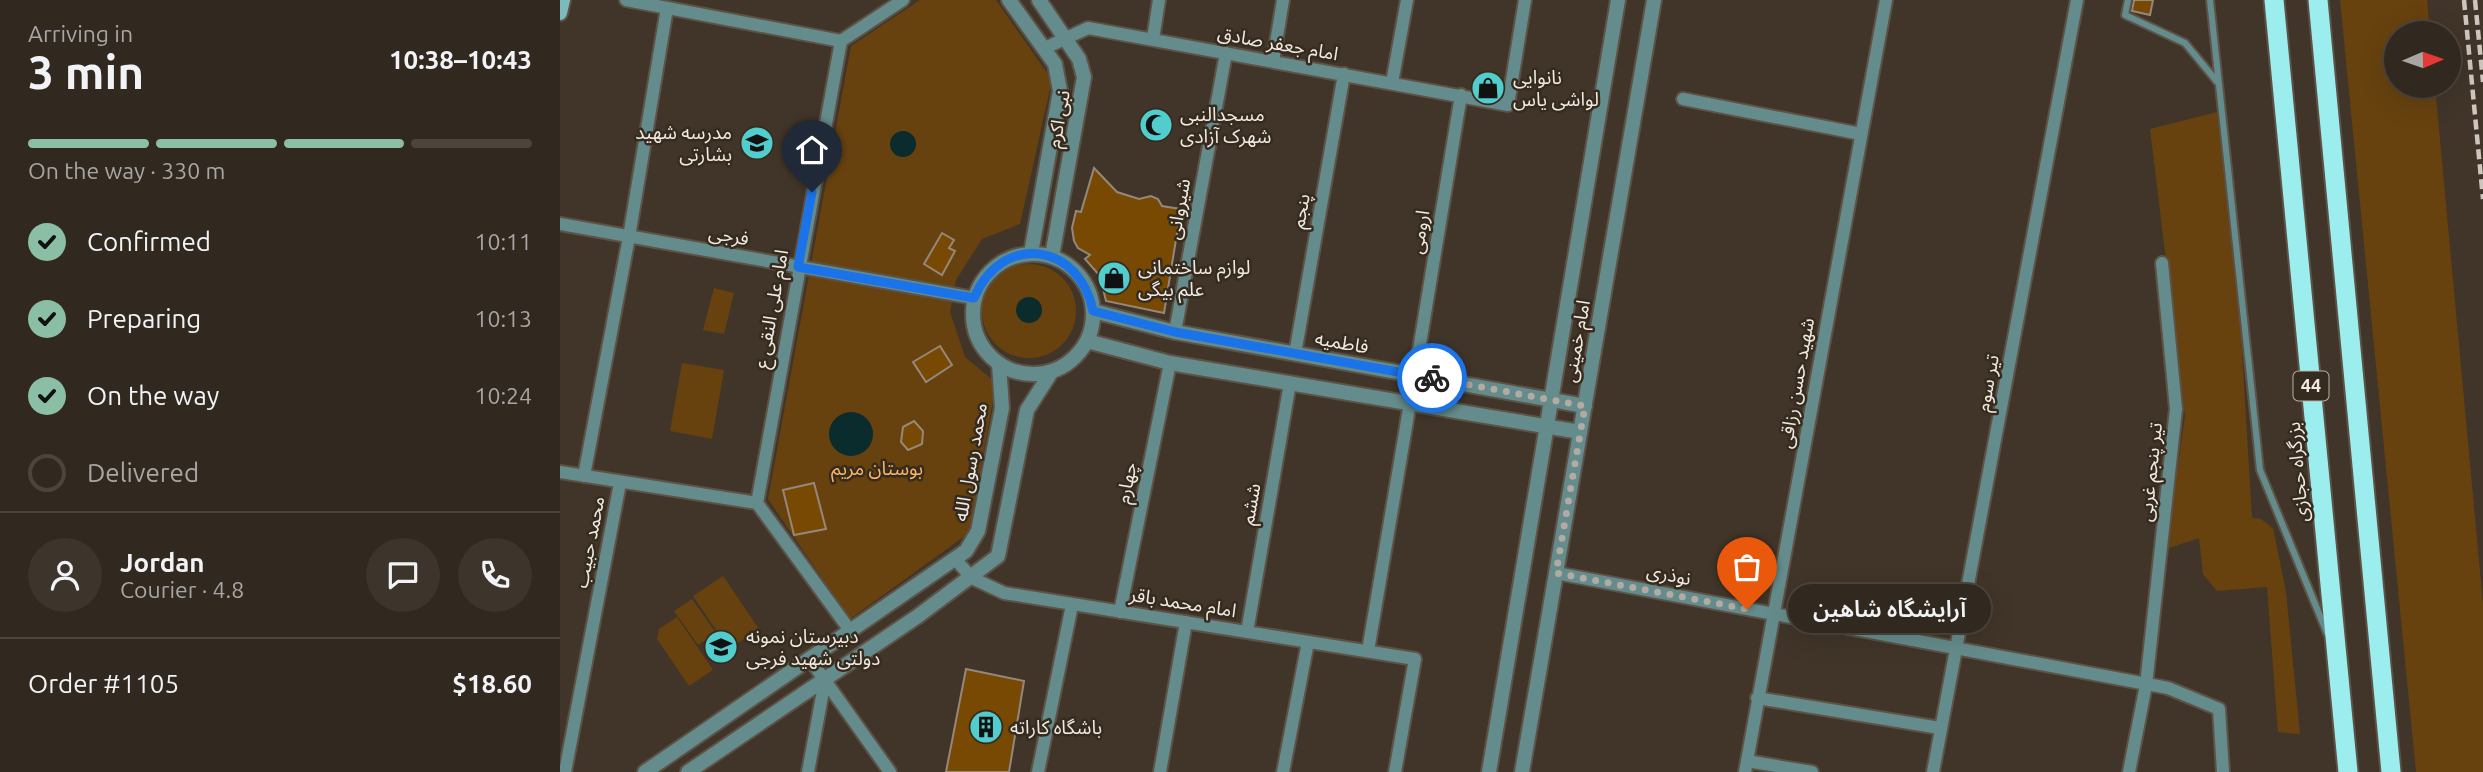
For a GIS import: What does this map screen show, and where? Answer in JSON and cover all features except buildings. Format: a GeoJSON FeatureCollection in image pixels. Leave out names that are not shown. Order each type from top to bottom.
{"type":"FeatureCollection","features":[{"type":"Feature","properties":{"kind":"highway","name":"بزرگراه حجازی"},"geometry":{"type":"LineString","coordinates":[[2274,0],[2348,772]]}},
{"type":"Feature","properties":{"kind":"highway","name":"44"},"geometry":{"type":"LineString","coordinates":[[2318,0],[2391,772]]}},
{"type":"Feature","properties":{"kind":"main road"},"geometry":{"type":"LineString","coordinates":[[560,13],[562,0]]}},
{"type":"Feature","properties":{"kind":"street"},"geometry":{"type":"LineString","coordinates":[[626,0],[841,41],[903,0]]}},
{"type":"Feature","properties":{"kind":"street"},"geometry":{"type":"LineString","coordinates":[[702,15],[705,0]]}},
{"type":"Feature","properties":{"kind":"street","name":"نبی اکرم"},"geometry":{"type":"LineString","coordinates":[[1009,0],[1055,64],[1060,91],[1031,253]]}},
{"type":"Feature","properties":{"kind":"street","name":"نبی اکرم"},"geometry":{"type":"LineString","coordinates":[[1039,0],[1079,59],[1084,91],[1052,256]]}},
{"type":"Feature","properties":{"kind":"street"},"geometry":{"type":"LineString","coordinates":[[1153,39],[1159,0]]}},
{"type":"Feature","properties":{"kind":"street"},"geometry":{"type":"LineString","coordinates":[[1273,61],[1283,0]]}},
{"type":"Feature","properties":{"kind":"street"},"geometry":{"type":"LineString","coordinates":[[1392,83],[1407,0]]}},
{"type":"Feature","properties":{"kind":"street","name":"امام جعفر صادق"},"geometry":{"type":"LineString","coordinates":[[1045,48],[1088,27],[1508,105],[1525,0]]}},
{"type":"Feature","properties":{"kind":"street","name":"امام خمینی"},"geometry":{"type":"LineString","coordinates":[[1489,772],[1618,0]]}},
{"type":"Feature","properties":{"kind":"street","name":"امام خمینی"},"geometry":{"type":"LineString","coordinates":[[1522,772],[1654,0]]}},
{"type":"Feature","properties":{"kind":"street","name":"شهید حسن رزاقی"},"geometry":{"type":"LineString","coordinates":[[1746,767],[1886,0]]}},
{"type":"Feature","properties":{"kind":"street","name":"تیر سوم"},"geometry":{"type":"LineString","coordinates":[[1933,772],[2077,0]]}},
{"type":"Feature","properties":{"kind":"street"},"geometry":{"type":"LineString","coordinates":[[584,476],[629,237],[667,8]]}},
{"type":"Feature","properties":{"kind":"street","name":"امام علی النقی ع"},"geometry":{"type":"LineString","coordinates":[[757,503],[841,41]]}},
{"type":"Feature","properties":{"kind":"street","name":"شیروانی"},"geometry":{"type":"LineString","coordinates":[[1175,332],[1226,53]]}},
{"type":"Feature","properties":{"kind":"street","name":"پنجم"},"geometry":{"type":"LineString","coordinates":[[1295,354],[1344,74]]}},
{"type":"Feature","properties":{"kind":"street","name":"ارومی"},"geometry":{"type":"LineString","coordinates":[[1415,374],[1461,96]]}},
{"type":"Feature","properties":{"kind":"street"},"geometry":{"type":"LineString","coordinates":[[1683,99],[1861,134]]}},
{"type":"Feature","properties":{"kind":"street","name":"فرجی"},"geometry":{"type":"LineString","coordinates":[[560,224],[974,298]]}},
{"type":"Feature","properties":{"kind":"street"},"geometry":{"type":"LineString","coordinates":[[1031,253],[1052,256],[1081,277],[1090,293],[1093,311],[1087,341],[1072,359],[1052,371],[1025,374],[999,364],[985,352],[976,335],[972,317],[974,298],[980,284],[996,266],[1016,256],[1031,253]]}},
{"type":"Feature","properties":{"kind":"street","name":"تیر پنجم غربی"},"geometry":{"type":"LineString","coordinates":[[2129,772],[2146,684],[2176,409],[2162,263]]}},
{"type":"Feature","properties":{"kind":"street","name":"فاطمیه"},"geometry":{"type":"LineString","coordinates":[[1093,311],[1175,332],[1585,406]]}},
{"type":"Feature","properties":{"kind":"street"},"geometry":{"type":"LineString","coordinates":[[1087,341],[1170,363],[1580,432]]}},
{"type":"Feature","properties":{"kind":"street","name":"چهارم"},"geometry":{"type":"LineString","coordinates":[[1121,612],[1170,363]]}},
{"type":"Feature","properties":{"kind":"street","name":"محمد رسول الله"},"geometry":{"type":"LineString","coordinates":[[645,772],[849,629],[957,560],[978,531],[1002,408],[999,364]]}},
{"type":"Feature","properties":{"kind":"street"},"geometry":{"type":"LineString","coordinates":[[688,772],[972,578],[998,556],[1027,410],[1052,371]]}},
{"type":"Feature","properties":{"kind":"street","name":"ششم"},"geometry":{"type":"LineString","coordinates":[[1247,632],[1290,383]]}},
{"type":"Feature","properties":{"kind":"street"},"geometry":{"type":"LineString","coordinates":[[1368,651],[1409,403]]}},
{"type":"Feature","properties":{"kind":"street"},"geometry":{"type":"LineString","coordinates":[[560,472],[757,503],[849,629]]}},
{"type":"Feature","properties":{"kind":"street","name":"محمد حبیب"},"geometry":{"type":"LineString","coordinates":[[565,772],[620,483]]}},
{"type":"Feature","properties":{"kind":"street","name":"امام محمد باقر"},"geometry":{"type":"LineString","coordinates":[[957,560],[972,578],[1004,593],[1415,659],[1395,772]]}},
{"type":"Feature","properties":{"kind":"street","name":"نوذری"},"geometry":{"type":"LineString","coordinates":[[1556,573],[2168,688],[2219,709],[2223,772]]}},
{"type":"Feature","properties":{"kind":"street"},"geometry":{"type":"LineString","coordinates":[[1038,772],[1072,605]]}},
{"type":"Feature","properties":{"kind":"street"},"geometry":{"type":"LineString","coordinates":[[1160,772],[1186,622]]}},
{"type":"Feature","properties":{"kind":"street"},"geometry":{"type":"LineString","coordinates":[[1283,772],[1308,642]]}},
{"type":"Feature","properties":{"kind":"street"},"geometry":{"type":"LineString","coordinates":[[809,658],[890,772]]}},
{"type":"Feature","properties":{"kind":"street"},"geometry":{"type":"LineString","coordinates":[[808,772],[825,680]]}},
{"type":"Feature","properties":{"kind":"street"},"geometry":{"type":"LineString","coordinates":[[1758,698],[1940,728]]}},
{"type":"Feature","properties":{"kind":"street"},"geometry":{"type":"LineString","coordinates":[[1746,767],[1812,772]]}},
{"type":"Feature","properties":{"kind":"lane"},"geometry":{"type":"LineString","coordinates":[[2128,0],[2125,15],[2185,43],[2220,85]]}},
{"type":"Feature","properties":{"kind":"lane"},"geometry":{"type":"LineString","coordinates":[[2210,0],[2260,470],[2337,659]]}},
{"type":"Feature","properties":{"kind":"green space","name":"بوستان مریم"},"geometry":{"type":"Polygon","coordinates":[[[920,0],[996,0],[1052,80],[1020,224],[982,239],[956,280],[950,312],[965,357],[996,383],[969,533],[850,619],[768,499],[851,46],[920,0]]]}},
{"type":"Feature","properties":{"kind":"green space"},"geometry":{"type":"Polygon","coordinates":[[[2340,0],[2427,0],[2429,21],[2384,21],[2384,98],[2436,98],[2483,604],[2483,772],[2416,772],[2340,0]]]}},
{"type":"Feature","properties":{"kind":"green space"},"geometry":{"type":"Polygon","coordinates":[[[2217,112],[2241,335],[2252,518],[2261,519],[2273,528],[2286,592],[2300,734],[2278,732],[2267,587],[2217,591],[2203,574],[2199,538],[2166,549],[2185,416],[2150,129],[2217,112]]]}},
{"type":"Feature","properties":{"kind":"green space"},"geometry":{"type":"Polygon","coordinates":[[[1029,264],[1047,267],[1062,278],[1073,293],[1076,311],[1073,329],[1062,344],[1047,355],[1029,358],[1011,355],[996,344],[985,329],[982,311],[985,293],[996,278],[1011,267],[1029,264]]]}},
{"type":"Feature","properties":{"kind":"green space"},"geometry":{"type":"Polygon","coordinates":[[[714,288],[734,293],[724,334],[703,330],[714,288]]]}},
{"type":"Feature","properties":{"kind":"green space"},"geometry":{"type":"Polygon","coordinates":[[[682,363],[724,370],[712,439],[670,431],[682,363]]]}},
{"type":"Feature","properties":{"kind":"green space"},"geometry":{"type":"Polygon","coordinates":[[[723,576],[759,629],[729,649],[693,596],[723,576]]]}},
{"type":"Feature","properties":{"kind":"green space"},"geometry":{"type":"Polygon","coordinates":[[[692,599],[716,633],[698,645],[674,611],[692,599]]]}},
{"type":"Feature","properties":{"kind":"green space"},"geometry":{"type":"Polygon","coordinates":[[[677,617],[713,670],[689,686],[657,639],[659,629],[677,617]]]}},
{"type":"Feature","properties":{"kind":"water"},"geometry":{"type":"Polygon","coordinates":[[[903,131],[912,135],[916,144],[912,153],[903,157],[894,153],[890,144],[894,135],[903,131]]]}},
{"type":"Feature","properties":{"kind":"water"},"geometry":{"type":"Polygon","coordinates":[[[1029,297],[1038,301],[1042,310],[1038,319],[1029,323],[1020,319],[1016,310],[1020,301],[1029,297]]]}},
{"type":"Feature","properties":{"kind":"water"},"geometry":{"type":"Polygon","coordinates":[[[851,412],[866,419],[873,434],[866,449],[851,456],[836,449],[829,434],[836,419],[851,412]]]}},
{"type":"Feature","properties":{"kind":"railway"},"geometry":{"type":"LineString","coordinates":[[2464,0],[2483,199]]}},
{"type":"Feature","properties":{"kind":"railway"},"geometry":{"type":"LineString","coordinates":[[2475,0],[2483,82]]}},
{"type":"Feature","properties":{"kind":"way so far"},"geometry":{"type":"LineString","coordinates":[[1432,378],[1585,406],[1556,573],[1747,609]]}},
{"type":"Feature","properties":{"kind":"place","name":"نانوایی لواشی یاس"},"geometry":{"type":"Point","coordinates":[1488,88]}},
{"type":"Feature","properties":{"kind":"place","name":"مسجدالنبی شهرک آزادی"},"geometry":{"type":"Point","coordinates":[1156,125]}},
{"type":"Feature","properties":{"kind":"place","name":"مدرسه شهید بشارتی"},"geometry":{"type":"Point","coordinates":[757,143]}},
{"type":"Feature","properties":{"kind":"place","name":"لوازم ساختمانی علم بیگی"},"geometry":{"type":"Point","coordinates":[1114,278]}},
{"type":"Feature","properties":{"kind":"place","name":"آرایشگاه شاهین"},"geometry":{"type":"Point","coordinates":[1747,609]}},
{"type":"Feature","properties":{"kind":"place","name":"دبیرستان نمونه دولتی شهید فرجی"},"geometry":{"type":"Point","coordinates":[721,647]}},
{"type":"Feature","properties":{"kind":"place","name":"باشگاه کاراته"},"geometry":{"type":"Point","coordinates":[986,727]}},
{"type":"Feature","properties":{"kind":"route"},"geometry":{"type":"LineString","coordinates":[[812,192],[798,267],[974,298],[989,271],[1002,262],[1031,253],[1042,254],[1068,265],[1081,277],[1090,293],[1093,311],[1175,332],[1432,378]]}}]}
